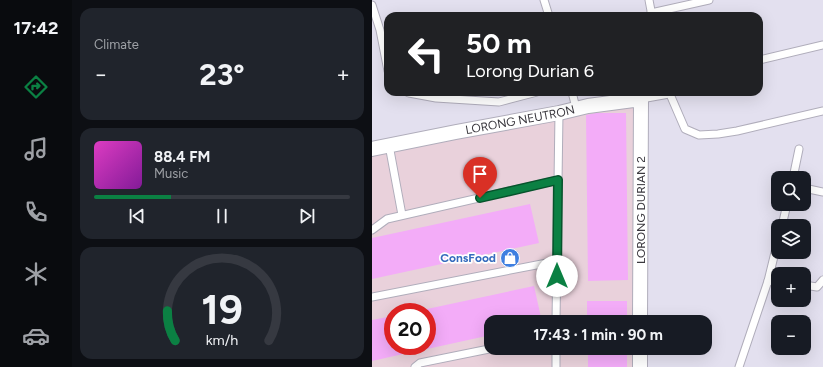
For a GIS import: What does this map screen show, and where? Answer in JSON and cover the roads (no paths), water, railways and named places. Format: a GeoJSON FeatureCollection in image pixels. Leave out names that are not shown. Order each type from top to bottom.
{"type":"FeatureCollection","features":[{"type":"Feature","properties":{"kind":"street","name":"LORONG NEUTRON"},"geometry":{"type":"LineString","coordinates":[[372,149],[559,113],[576,108],[641,99]]}},
{"type":"Feature","properties":{"kind":"street","name":"LORONG DURIAN 2"},"geometry":{"type":"LineString","coordinates":[[640,315],[641,99]]}},
{"type":"Feature","properties":{"kind":"street"},"geometry":{"type":"LineString","coordinates":[[640,355],[640,367]]}},
{"type":"Feature","properties":{"kind":"lane"},"geometry":{"type":"LineString","coordinates":[[373,0],[372,5],[380,30],[384,50]]}},
{"type":"Feature","properties":{"kind":"lane"},"geometry":{"type":"LineString","coordinates":[[544,0],[548,12]]}},
{"type":"Feature","properties":{"kind":"lane"},"geometry":{"type":"LineString","coordinates":[[649,0],[651,12]]}},
{"type":"Feature","properties":{"kind":"lane"},"geometry":{"type":"LineString","coordinates":[[663,12],[709,0]]}},
{"type":"Feature","properties":{"kind":"lane"},"geometry":{"type":"LineString","coordinates":[[763,59],[823,45]]}},
{"type":"Feature","properties":{"kind":"lane"},"geometry":{"type":"LineString","coordinates":[[422,96],[499,102],[522,96]]}},
{"type":"Feature","properties":{"kind":"lane"},"geometry":{"type":"LineString","coordinates":[[573,96],[576,108]]}},
{"type":"Feature","properties":{"kind":"lane","name":"LORONG NEUTRON"},"geometry":{"type":"LineString","coordinates":[[641,99],[655,96]]}},
{"type":"Feature","properties":{"kind":"lane"},"geometry":{"type":"LineString","coordinates":[[670,96],[684,129],[699,135],[737,131],[823,110]]}},
{"type":"Feature","properties":{"kind":"lane"},"geometry":{"type":"LineString","coordinates":[[556,315],[559,113]]}},
{"type":"Feature","properties":{"kind":"lane"},"geometry":{"type":"LineString","coordinates":[[389,146],[402,215]]}},
{"type":"Feature","properties":{"kind":"lane"},"geometry":{"type":"LineString","coordinates":[[794,171],[799,149]]}},
{"type":"Feature","properties":{"kind":"lane"},"geometry":{"type":"LineString","coordinates":[[372,230],[387,219],[558,180]]}},
{"type":"Feature","properties":{"kind":"lane"},"geometry":{"type":"LineString","coordinates":[[811,189],[823,192]]}},
{"type":"Feature","properties":{"kind":"lane"},"geometry":{"type":"LineString","coordinates":[[739,367],[768,281],[773,259]]}},
{"type":"Feature","properties":{"kind":"lane"},"geometry":{"type":"LineString","coordinates":[[372,297],[557,261]]}},
{"type":"Feature","properties":{"kind":"lane"},"geometry":{"type":"LineString","coordinates":[[811,287],[817,287],[823,280]]}},
{"type":"Feature","properties":{"kind":"lane"},"geometry":{"type":"LineString","coordinates":[[415,367],[420,363],[484,350]]}},
{"type":"Feature","properties":{"kind":"lane"},"geometry":{"type":"LineString","coordinates":[[556,355],[556,367]]}},
{"type":"Feature","properties":{"kind":"place","name":"ConsFood"},"geometry":{"type":"Point","coordinates":[510,258]}}]}
